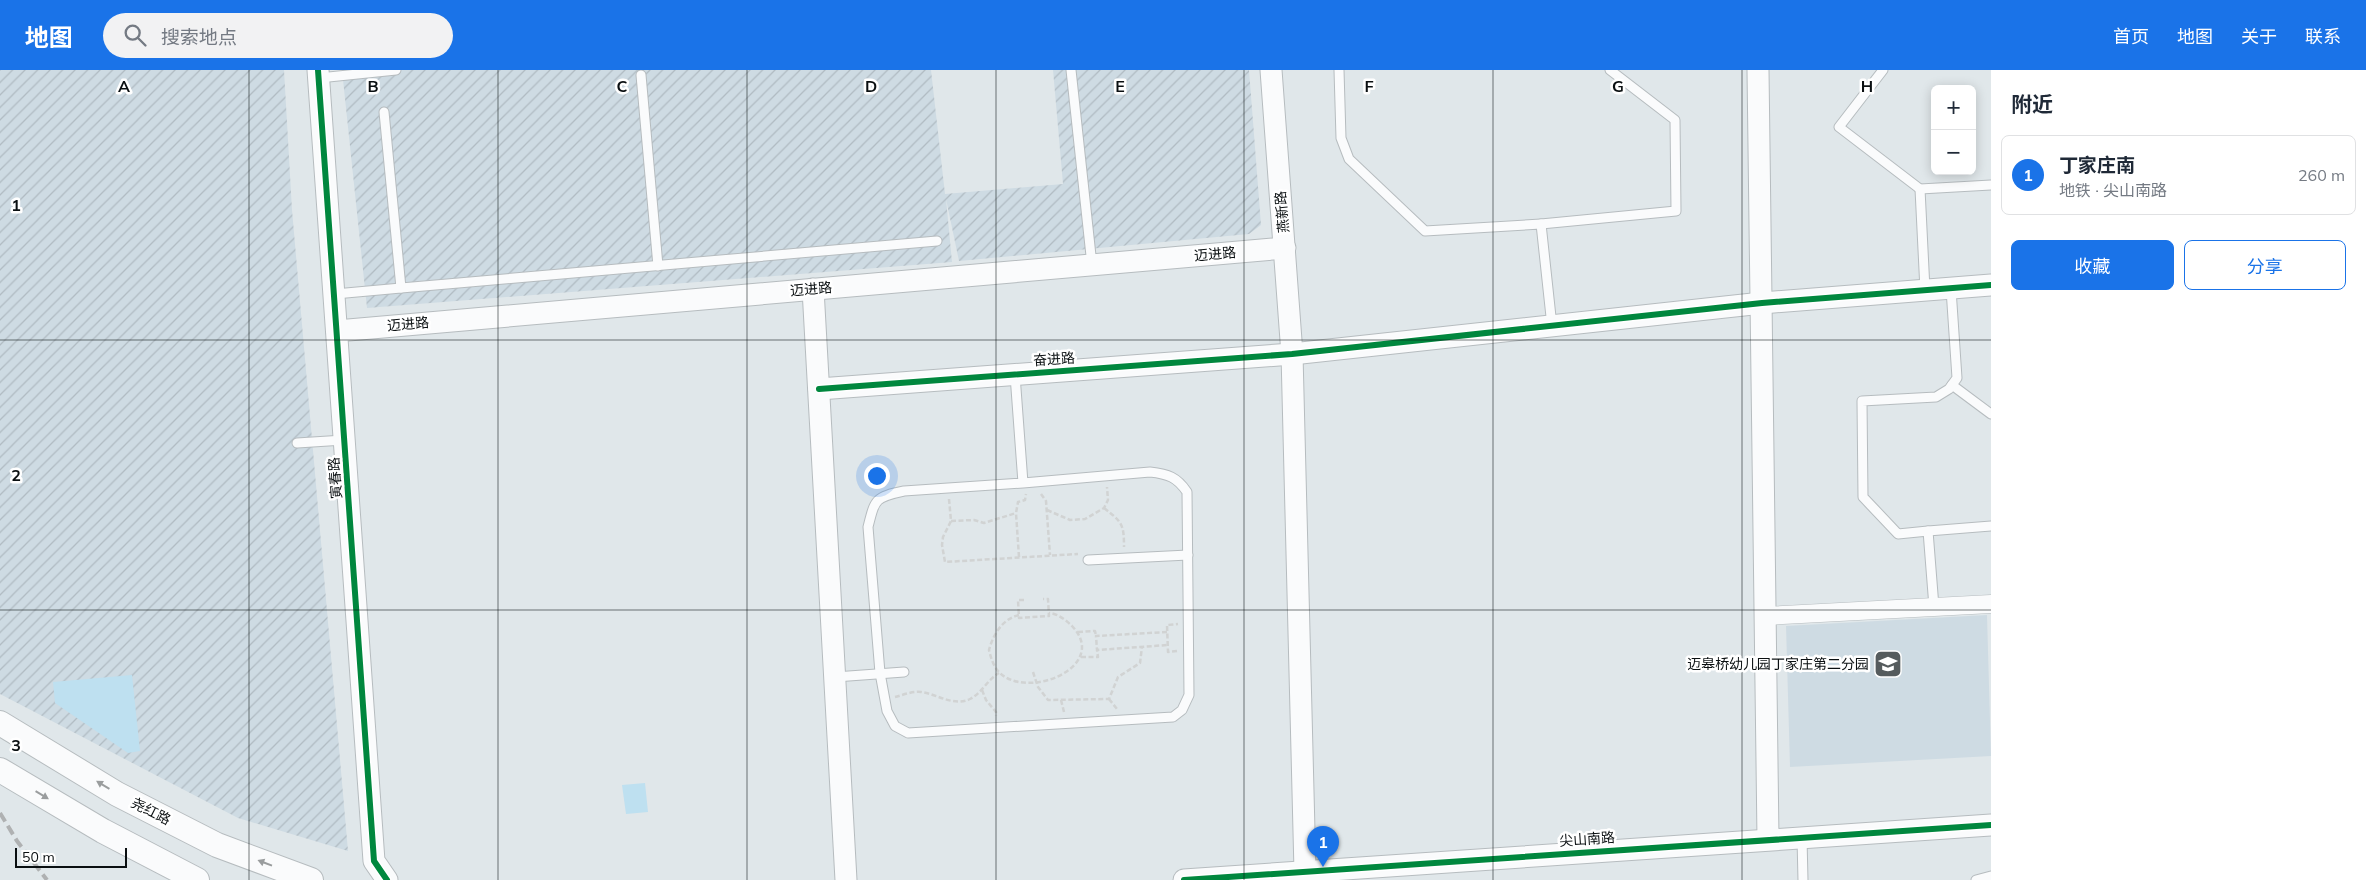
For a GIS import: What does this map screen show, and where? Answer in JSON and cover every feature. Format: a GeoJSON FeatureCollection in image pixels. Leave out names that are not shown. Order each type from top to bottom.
{"type":"FeatureCollection","features":[{"type":"Feature","properties":{"kind":"main road","name":"尧红路"},"geometry":{"type":"LineString","coordinates":[[0,723],[117,794],[217,845],[311,880]]}},
{"type":"Feature","properties":{"kind":"main road"},"geometry":{"type":"LineString","coordinates":[[0,770],[103,831],[197,880]]}},
{"type":"Feature","properties":{"kind":"street","name":"燕新路"},"geometry":{"type":"LineString","coordinates":[[1271,70],[1292,354],[1305,871]]}},
{"type":"Feature","properties":{"kind":"street"},"geometry":{"type":"LineString","coordinates":[[1758,70],[1768,839]]}},
{"type":"Feature","properties":{"kind":"street","name":"寅春路"},"geometry":{"type":"LineString","coordinates":[[318,74],[374,861],[387,880]]}},
{"type":"Feature","properties":{"kind":"street","name":"迈进路"},"geometry":{"type":"LineString","coordinates":[[337,331],[1285,248]]}},
{"type":"Feature","properties":{"kind":"street","name":"奋进路"},"geometry":{"type":"LineString","coordinates":[[819,389],[1292,354],[1762,303],[1991,285]]}},
{"type":"Feature","properties":{"kind":"street"},"geometry":{"type":"LineString","coordinates":[[813,289],[846,880]]}},
{"type":"Feature","properties":{"kind":"street"},"geometry":{"type":"LineString","coordinates":[[1766,616],[1991,604]]}},
{"type":"Feature","properties":{"kind":"street","name":"尖山南路"},"geometry":{"type":"LineString","coordinates":[[1184,880],[1991,825]]}},
{"type":"Feature","properties":{"kind":"lane"},"geometry":{"type":"LineString","coordinates":[[318,74],[396,70]]}},
{"type":"Feature","properties":{"kind":"lane"},"geometry":{"type":"LineString","coordinates":[[1071,70],[1092,265]]}},
{"type":"Feature","properties":{"kind":"lane"},"geometry":{"type":"LineString","coordinates":[[1339,70],[1341,138],[1348,159],[1425,231],[1541,224],[1676,212],[1675,120],[1610,70]]}},
{"type":"Feature","properties":{"kind":"lane"},"geometry":{"type":"LineString","coordinates":[[1883,70],[1839,127],[1920,189],[1991,185]]}},
{"type":"Feature","properties":{"kind":"lane"},"geometry":{"type":"LineString","coordinates":[[640,75],[658,266]]}},
{"type":"Feature","properties":{"kind":"lane"},"geometry":{"type":"LineString","coordinates":[[384,112],[401,288]]}},
{"type":"Feature","properties":{"kind":"lane"},"geometry":{"type":"LineString","coordinates":[[1920,189],[1925,291]]}},
{"type":"Feature","properties":{"kind":"lane"},"geometry":{"type":"LineString","coordinates":[[1541,224],[1552,326]]}},
{"type":"Feature","properties":{"kind":"lane"},"geometry":{"type":"LineString","coordinates":[[335,294],[937,241]]}},
{"type":"Feature","properties":{"kind":"lane"},"geometry":{"type":"LineString","coordinates":[[1951,288],[1957,378],[1952,385],[1936,397],[1862,401],[1863,497],[1898,534],[1991,526]]}},
{"type":"Feature","properties":{"kind":"lane"},"geometry":{"type":"LineString","coordinates":[[1015,374],[1023,482]]}},
{"type":"Feature","properties":{"kind":"lane"},"geometry":{"type":"LineString","coordinates":[[1952,385],[1991,414]]}},
{"type":"Feature","properties":{"kind":"lane"},"geometry":{"type":"LineString","coordinates":[[297,443],[345,440]]}},
{"type":"Feature","properties":{"kind":"lane"},"geometry":{"type":"LineString","coordinates":[[1150,472],[1167,474],[1178,480],[1187,492],[1190,694],[1182,710],[1173,717],[904,732],[895,726],[887,711],[880,674],[868,527],[877,500],[885,495],[904,491],[1040,481],[1150,472]]}},
{"type":"Feature","properties":{"kind":"lane"},"geometry":{"type":"LineString","coordinates":[[1928,531],[1934,607]]}},
{"type":"Feature","properties":{"kind":"lane"},"geometry":{"type":"LineString","coordinates":[[1088,556],[1188,555]]}},
{"type":"Feature","properties":{"kind":"lane"},"geometry":{"type":"LineString","coordinates":[[835,677],[904,672]]}},
{"type":"Feature","properties":{"kind":"lane"},"geometry":{"type":"LineString","coordinates":[[1802,837],[1803,880]]}},
{"type":"Feature","properties":{"kind":"lane"},"geometry":{"type":"LineString","coordinates":[[1976,880],[1987,878]]}},
{"type":"Feature","properties":{"kind":"path"},"geometry":{"type":"LineString","coordinates":[[1047,510],[1070,520],[1085,519],[1104,508],[1108,500],[1106,476]]}},
{"type":"Feature","properties":{"kind":"path"},"geometry":{"type":"LineString","coordinates":[[1040,481],[1039,491],[1046,501],[1050,555]]}},
{"type":"Feature","properties":{"kind":"path"},"geometry":{"type":"LineString","coordinates":[[1019,557],[1016,513],[1018,502],[1024,500],[1027,492],[1023,482]]}},
{"type":"Feature","properties":{"kind":"path"},"geometry":{"type":"LineString","coordinates":[[947,488],[951,521],[943,537],[945,562],[1050,555],[1088,556]]}},
{"type":"Feature","properties":{"kind":"path"},"geometry":{"type":"LineString","coordinates":[[1104,508],[1118,518],[1123,526],[1124,551]]}},
{"type":"Feature","properties":{"kind":"path"},"geometry":{"type":"LineString","coordinates":[[951,521],[974,520],[984,523],[1016,513]]}},
{"type":"Feature","properties":{"kind":"path"},"geometry":{"type":"LineString","coordinates":[[1024,600],[1018,600],[1019,618],[1049,616],[1048,599],[1043,599]]}},
{"type":"Feature","properties":{"kind":"path"},"geometry":{"type":"LineString","coordinates":[[1019,615],[1005,622],[992,638],[989,650],[1000,673],[1015,681],[1036,682],[1049,681],[1062,675],[1080,657],[1083,647],[1078,632],[1069,623],[1053,613],[1049,613]]}},
{"type":"Feature","properties":{"kind":"path"},"geometry":{"type":"LineString","coordinates":[[1189,624],[1167,625],[1168,652],[1189,651]]}},
{"type":"Feature","properties":{"kind":"path"},"geometry":{"type":"LineString","coordinates":[[1078,632],[1095,631],[1098,657],[1080,657]]}},
{"type":"Feature","properties":{"kind":"path"},"geometry":{"type":"LineString","coordinates":[[1096,636],[1168,632]]}},
{"type":"Feature","properties":{"kind":"path"},"geometry":{"type":"LineString","coordinates":[[1097,650],[1168,645]]}},
{"type":"Feature","properties":{"kind":"path"},"geometry":{"type":"LineString","coordinates":[[1033,672],[1042,694],[1048,700],[1109,699],[1118,677],[1140,663],[1142,647]]}},
{"type":"Feature","properties":{"kind":"path"},"geometry":{"type":"LineString","coordinates":[[886,698],[922,692],[944,699],[965,701],[982,690],[987,681],[1000,673]]}},
{"type":"Feature","properties":{"kind":"path"},"geometry":{"type":"LineString","coordinates":[[982,690],[986,700],[996,712],[995,727]]}},
{"type":"Feature","properties":{"kind":"shaded area"},"geometry":{"type":"Polygon","coordinates":[[[0,70],[284,70],[292,210],[348,851],[238,818],[0,694],[0,70]]]}},
{"type":"Feature","properties":{"kind":"shaded area"},"geometry":{"type":"Polygon","coordinates":[[[342,70],[931,70],[945,194],[1063,184],[1053,70],[1249,70],[1261,225],[1249,234],[959,261],[946,199],[952,262],[367,308],[342,70]]]}},
{"type":"Feature","properties":{"kind":"shaded area","name":"迈皋桥幼儿园丁家庄第二分园"},"geometry":{"type":"Polygon","coordinates":[[[1987,615],[1991,756],[1790,767],[1786,626],[1987,615]]]}},
{"type":"Feature","properties":{"kind":"shaded area"},"geometry":{"type":"Polygon","coordinates":[[[132,675],[140,751],[128,753],[55,703],[53,682],[132,675]]]}},
{"type":"Feature","properties":{"kind":"shaded area"},"geometry":{"type":"Polygon","coordinates":[[[645,783],[648,812],[626,814],[622,785],[645,783]]]}},
{"type":"Feature","properties":{"kind":"railway"},"geometry":{"type":"LineString","coordinates":[[0,813],[17,841],[47,880]]}},
{"type":"Feature","properties":{"kind":"cycle path"},"geometry":{"type":"LineString","coordinates":[[318,70],[374,861],[387,880]]}},
{"type":"Feature","properties":{"kind":"cycle path"},"geometry":{"type":"LineString","coordinates":[[819,389],[1292,354],[1762,303],[1991,285]]}},
{"type":"Feature","properties":{"kind":"cycle path"},"geometry":{"type":"LineString","coordinates":[[1184,880],[1991,825]]}},
{"type":"Feature","properties":{"kind":"place","name":"迈皋桥幼儿园丁家庄第二分园"},"geometry":{"type":"Point","coordinates":[1888,664]}},
{"type":"Feature","properties":{"kind":"place","name":"丁家庄南"},"geometry":{"type":"Point","coordinates":[1323,867]}}]}
